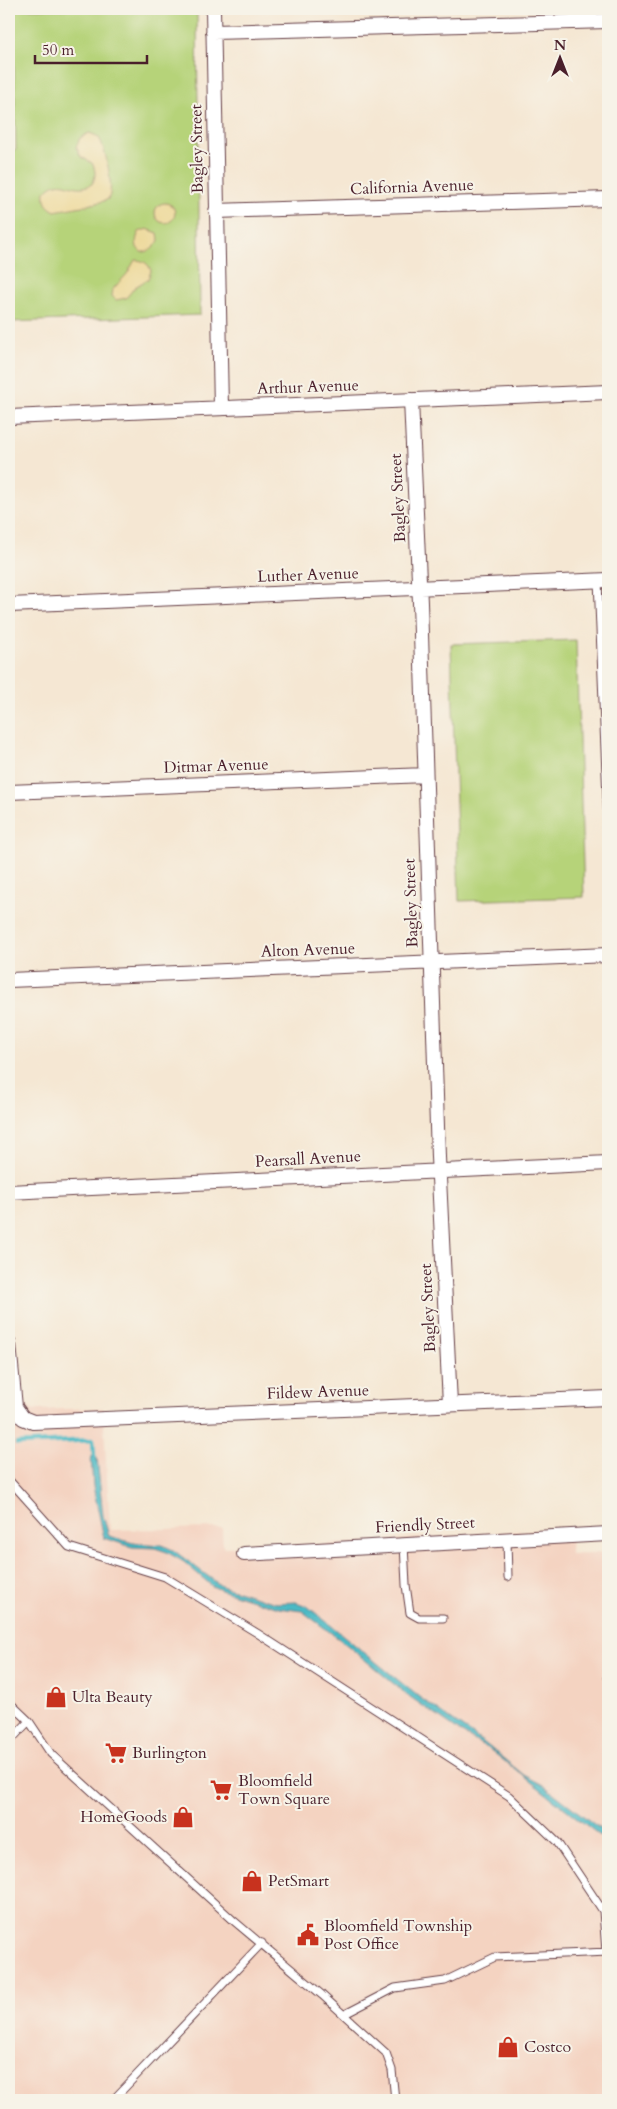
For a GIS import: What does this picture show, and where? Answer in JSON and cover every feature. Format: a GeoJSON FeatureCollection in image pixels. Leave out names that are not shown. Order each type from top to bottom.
{"type":"FeatureCollection","features":[{"type":"Feature","properties":{"kind":"street","name":"Bagley Street"},"geometry":{"type":"LineString","coordinates":[[212,9],[221,408]]}},
{"type":"Feature","properties":{"kind":"street"},"geometry":{"type":"LineString","coordinates":[[213,32],[608,21]]}},
{"type":"Feature","properties":{"kind":"street","name":"California Avenue"},"geometry":{"type":"LineString","coordinates":[[216,210],[608,199]]}},
{"type":"Feature","properties":{"kind":"street","name":"Arthur Avenue"},"geometry":{"type":"LineString","coordinates":[[9,417],[608,392]]}},
{"type":"Feature","properties":{"kind":"street","name":"Bagley Street"},"geometry":{"type":"LineString","coordinates":[[411,400],[420,588],[439,1170],[450,1404]]}},
{"type":"Feature","properties":{"kind":"street","name":"Luther Avenue"},"geometry":{"type":"LineString","coordinates":[[9,605],[603,580]]}},
{"type":"Feature","properties":{"kind":"street","name":"Ditmar Avenue"},"geometry":{"type":"LineString","coordinates":[[9,792],[425,775]]}},
{"type":"Feature","properties":{"kind":"street","name":"Alton Avenue"},"geometry":{"type":"LineString","coordinates":[[9,980],[608,955]]}},
{"type":"Feature","properties":{"kind":"street","name":"Pearsall Avenue"},"geometry":{"type":"LineString","coordinates":[[9,1192],[608,1163]]}},
{"type":"Feature","properties":{"kind":"street","name":"Fildew Avenue"},"geometry":{"type":"LineString","coordinates":[[9,1344],[15,1407],[21,1416],[29,1421],[608,1398]]}},
{"type":"Feature","properties":{"kind":"street","name":"Friendly Street"},"geometry":{"type":"LineString","coordinates":[[244,1554],[608,1534]]}},
{"type":"Feature","properties":{"kind":"lane"},"geometry":{"type":"LineString","coordinates":[[603,580],[608,823]]}},
{"type":"Feature","properties":{"kind":"lane"},"geometry":{"type":"LineString","coordinates":[[9,1480],[69,1547],[165,1577],[258,1633],[509,1796],[557,1842],[603,1911],[607,1952],[495,1957],[446,1981],[395,1988],[345,2014]]}},
{"type":"Feature","properties":{"kind":"lane"},"geometry":{"type":"LineString","coordinates":[[507,1539],[508,1577]]}},
{"type":"Feature","properties":{"kind":"lane"},"geometry":{"type":"LineString","coordinates":[[404,1544],[406,1585],[410,1612],[419,1618],[443,1618]]}},
{"type":"Feature","properties":{"kind":"lane"},"geometry":{"type":"LineString","coordinates":[[608,1660],[608,1677]]}},
{"type":"Feature","properties":{"kind":"lane"},"geometry":{"type":"LineString","coordinates":[[9,1702],[29,1720],[50,1754],[234,1921],[345,2014],[386,2053],[392,2070],[395,2100]]}},
{"type":"Feature","properties":{"kind":"lane"},"geometry":{"type":"LineString","coordinates":[[9,1742],[29,1720]]}},
{"type":"Feature","properties":{"kind":"lane"},"geometry":{"type":"LineString","coordinates":[[113,2100],[262,1943]]}},
{"type":"Feature","properties":{"kind":"shaded area","name":"Bloomfield Town Square"},"geometry":{"type":"Polygon","coordinates":[[[9,1389],[32,1410],[103,1408],[110,1530],[222,1528],[223,1547],[312,1545],[571,1528],[570,1554],[608,1552],[608,2100],[9,2100],[9,1389]]]}},
{"type":"Feature","properties":{"kind":"green space"},"geometry":{"type":"Polygon","coordinates":[[[13,9],[197,9],[200,315],[9,322],[9,150],[16,150],[13,9]]]}},
{"type":"Feature","properties":{"kind":"green space"},"geometry":{"type":"Polygon","coordinates":[[[576,640],[584,897],[459,901],[451,644],[576,640]]]}},
{"type":"Feature","properties":{"kind":"sand"},"geometry":{"type":"Polygon","coordinates":[[[89,133],[99,138],[104,150],[110,178],[110,194],[108,199],[55,211],[46,203],[45,198],[45,192],[51,186],[62,184],[85,187],[92,184],[95,174],[92,163],[81,157],[76,147],[80,138],[89,133]]]}},
{"type":"Feature","properties":{"kind":"sand"},"geometry":{"type":"Polygon","coordinates":[[[165,203],[172,206],[175,213],[172,220],[165,223],[158,220],[155,213],[158,206],[165,203]]]}},
{"type":"Feature","properties":{"kind":"sand"},"geometry":{"type":"Polygon","coordinates":[[[147,229],[158,233],[159,240],[152,249],[147,252],[141,252],[136,245],[137,237],[139,232],[147,229]]]}},
{"type":"Feature","properties":{"kind":"sand"},"geometry":{"type":"Polygon","coordinates":[[[135,260],[143,261],[149,266],[151,271],[148,279],[135,287],[126,298],[116,300],[112,296],[113,289],[127,274],[135,260]]]}},
{"type":"Feature","properties":{"kind":"water"},"geometry":{"type":"Polygon","coordinates":[[[91,1456],[97,1458],[103,1516],[109,1536],[133,1543],[162,1545],[173,1550],[221,1586],[276,1603],[296,1602],[307,1606],[419,1697],[483,1742],[524,1775],[543,1785],[608,1835],[608,1842],[489,1749],[460,1732],[406,1694],[302,1611],[279,1608],[221,1590],[212,1586],[184,1562],[167,1552],[155,1548],[132,1547],[104,1538],[93,1486],[91,1456]]]}},
{"type":"Feature","properties":{"kind":"waterway"},"geometry":{"type":"LineString","coordinates":[[17,1444],[93,1440],[94,1457]]}},
{"type":"Feature","properties":{"kind":"place","name":"Ulta Beauty"},"geometry":{"type":"Point","coordinates":[56,1697]}},
{"type":"Feature","properties":{"kind":"place","name":"Burlington"},"geometry":{"type":"Point","coordinates":[116,1753]}},
{"type":"Feature","properties":{"kind":"place","name":"Bloomfield Town Square"},"geometry":{"type":"Point","coordinates":[221,1790]}},
{"type":"Feature","properties":{"kind":"place","name":"HomeGoods"},"geometry":{"type":"Point","coordinates":[183,1817]}},
{"type":"Feature","properties":{"kind":"place","name":"PetSmart"},"geometry":{"type":"Point","coordinates":[252,1881]}},
{"type":"Feature","properties":{"kind":"place","name":"Bloomfield Township Post Office"},"geometry":{"type":"Point","coordinates":[308,1935]}},
{"type":"Feature","properties":{"kind":"place","name":"Costco"},"geometry":{"type":"Point","coordinates":[508,2047]}}]}
